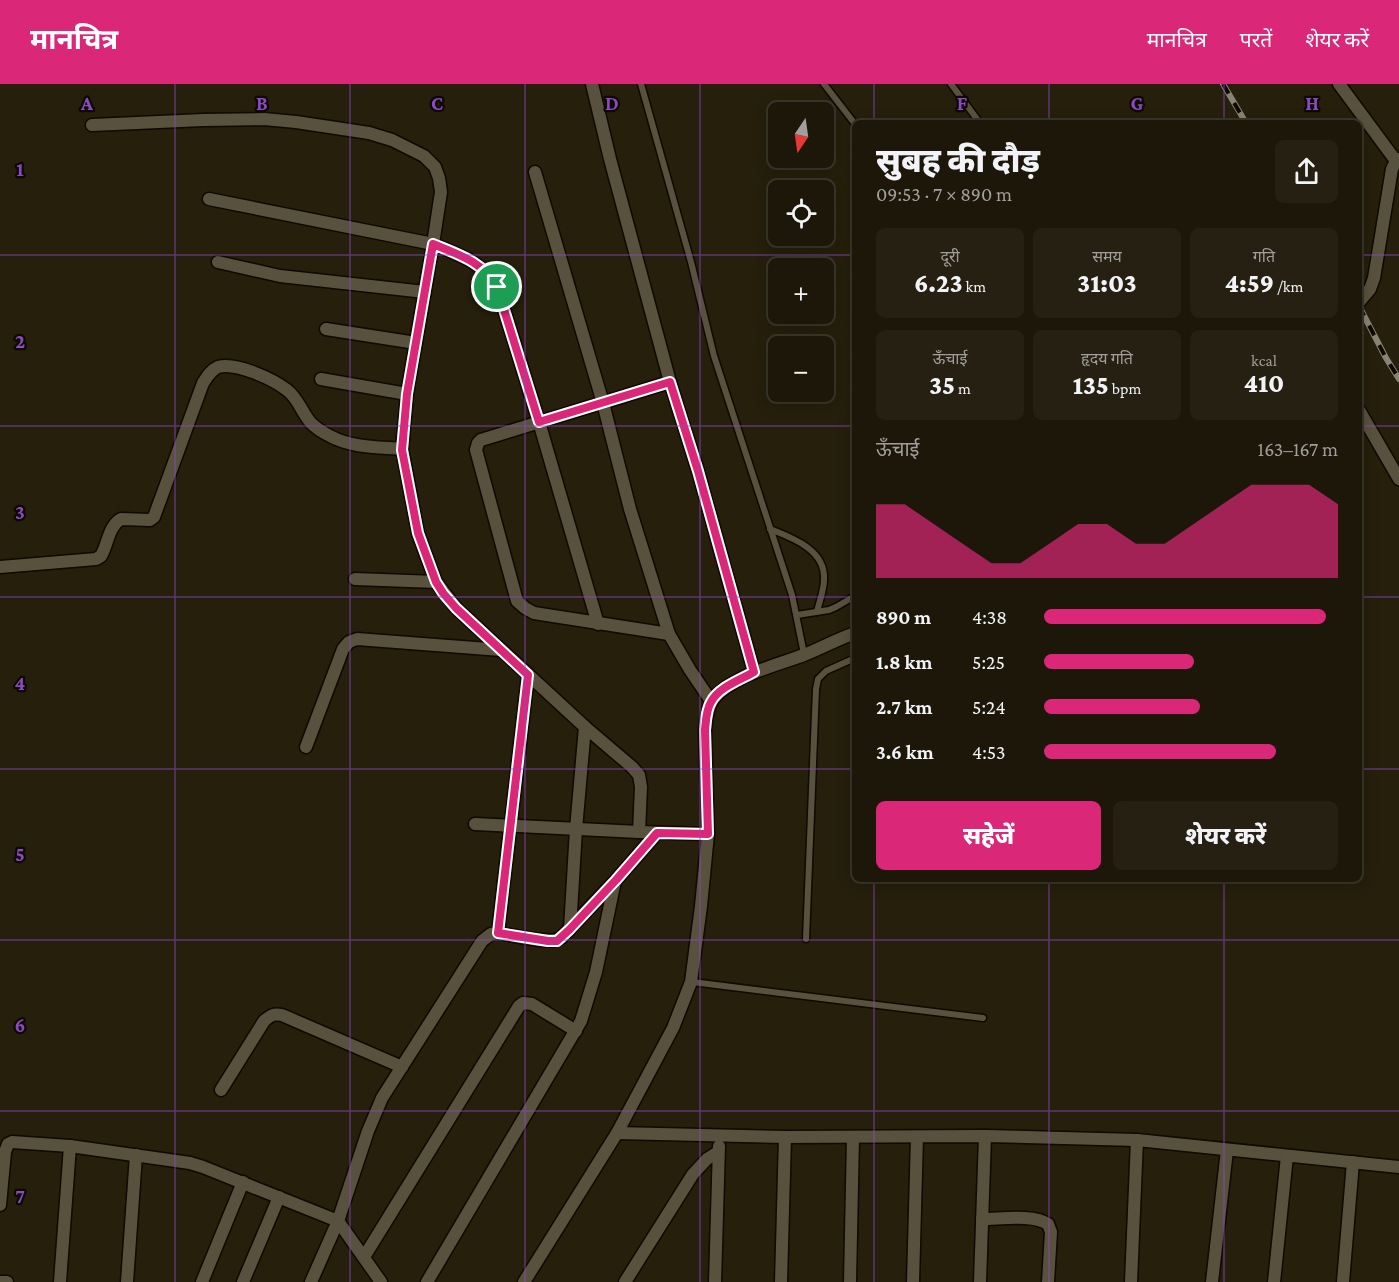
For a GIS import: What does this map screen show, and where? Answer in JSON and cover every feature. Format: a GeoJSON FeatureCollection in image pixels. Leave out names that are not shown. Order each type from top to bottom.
{"type":"FeatureCollection","features":[{"type":"Feature","properties":{"kind":"street"},"geometry":{"type":"LineString","coordinates":[[592,84],[670,382],[698,471],[754,672]]}},
{"type":"Feature","properties":{"kind":"street"},"geometry":{"type":"LineString","coordinates":[[1340,84],[1398,160],[1392,170],[1374,278],[1370,289],[1362,298]]}},
{"type":"Feature","properties":{"kind":"street"},"geometry":{"type":"LineString","coordinates":[[92,125],[264,119],[296,122],[369,133],[392,140],[424,156],[435,167],[441,192],[407,394],[402,450],[418,533],[436,582],[456,608],[639,775],[641,787],[639,832]]}},
{"type":"Feature","properties":{"kind":"street"},"geometry":{"type":"LineString","coordinates":[[535,172],[603,404],[630,509],[669,634],[711,702]]}},
{"type":"Feature","properties":{"kind":"street"},"geometry":{"type":"LineString","coordinates":[[209,199],[433,244],[467,258],[487,272],[497,287],[598,624]]}},
{"type":"Feature","properties":{"kind":"street"},"geometry":{"type":"LineString","coordinates":[[218,262],[280,276],[425,292]]}},
{"type":"Feature","properties":{"kind":"street"},"geometry":{"type":"LineString","coordinates":[[326,329],[416,343]]}},
{"type":"Feature","properties":{"kind":"street"},"geometry":{"type":"LineString","coordinates":[[0,567],[96,559],[104,552],[117,521],[154,517],[203,383],[213,370],[220,366],[243,369],[287,390],[296,399],[312,424],[332,437],[356,445],[402,450]]}},
{"type":"Feature","properties":{"kind":"street"},"geometry":{"type":"LineString","coordinates":[[321,379],[407,394]]}},
{"type":"Feature","properties":{"kind":"street"},"geometry":{"type":"LineString","coordinates":[[669,634],[534,613],[517,601],[476,450],[481,440],[670,382]]}},
{"type":"Feature","properties":{"kind":"street"},"geometry":{"type":"LineString","coordinates":[[1362,415],[1399,479]]}},
{"type":"Feature","properties":{"kind":"street"},"geometry":{"type":"LineString","coordinates":[[355,579],[436,582]]}},
{"type":"Feature","properties":{"kind":"street"},"geometry":{"type":"LineString","coordinates":[[524,1282],[617,1133],[673,1028],[691,982],[701,906],[705,730],[706,716],[711,702],[722,690],[754,672],[852,634]]}},
{"type":"Feature","properties":{"kind":"street"},"geometry":{"type":"LineString","coordinates":[[306,747],[343,649],[349,642],[357,639],[501,650]]}},
{"type":"Feature","properties":{"kind":"street"},"geometry":{"type":"LineString","coordinates":[[498,933],[528,675]]}},
{"type":"Feature","properties":{"kind":"street"},"geometry":{"type":"LineString","coordinates":[[570,929],[585,727]]}},
{"type":"Feature","properties":{"kind":"street"},"geometry":{"type":"LineString","coordinates":[[475,824],[703,834]]}},
{"type":"Feature","properties":{"kind":"street"},"geometry":{"type":"LineString","coordinates":[[310,1282],[338,1221],[374,1114],[382,1098],[482,941],[491,934],[498,933],[553,941],[561,938],[657,833]]}},
{"type":"Feature","properties":{"kind":"street"},"geometry":{"type":"LineString","coordinates":[[427,1282],[581,1021],[596,972],[616,880]]}},
{"type":"Feature","properties":{"kind":"street"},"geometry":{"type":"LineString","coordinates":[[364,1257],[519,1006],[523,1003],[532,1004],[576,1031]]}},
{"type":"Feature","properties":{"kind":"street"},"geometry":{"type":"LineString","coordinates":[[221,1090],[264,1021],[271,1015],[277,1014],[402,1067]]}},
{"type":"Feature","properties":{"kind":"street"},"geometry":{"type":"LineString","coordinates":[[617,1133],[785,1137],[985,1136],[1137,1140],[1399,1167]]}},
{"type":"Feature","properties":{"kind":"street"},"geometry":{"type":"LineString","coordinates":[[714,1282],[719,1136]]}},
{"type":"Feature","properties":{"kind":"street"},"geometry":{"type":"LineString","coordinates":[[980,1282],[985,1136]]}},
{"type":"Feature","properties":{"kind":"street"},"geometry":{"type":"LineString","coordinates":[[781,1282],[785,1137]]}},
{"type":"Feature","properties":{"kind":"street"},"geometry":{"type":"LineString","coordinates":[[849,1282],[854,1137]]}},
{"type":"Feature","properties":{"kind":"street"},"geometry":{"type":"LineString","coordinates":[[913,1282],[917,1137]]}},
{"type":"Feature","properties":{"kind":"street"},"geometry":{"type":"LineString","coordinates":[[1131,1282],[1137,1140]]}},
{"type":"Feature","properties":{"kind":"street"},"geometry":{"type":"LineString","coordinates":[[0,1204],[5,1152],[8,1144],[16,1142],[70,1146],[190,1163],[338,1221],[380,1282]]}},
{"type":"Feature","properties":{"kind":"street"},"geometry":{"type":"LineString","coordinates":[[60,1282],[70,1146]]}},
{"type":"Feature","properties":{"kind":"street"},"geometry":{"type":"LineString","coordinates":[[1212,1282],[1227,1150]]}},
{"type":"Feature","properties":{"kind":"street"},"geometry":{"type":"LineString","coordinates":[[625,1282],[693,1174],[707,1159],[718,1152]]}},
{"type":"Feature","properties":{"kind":"street"},"geometry":{"type":"LineString","coordinates":[[127,1282],[136,1155]]}},
{"type":"Feature","properties":{"kind":"street"},"geometry":{"type":"LineString","coordinates":[[1274,1282],[1287,1156]]}},
{"type":"Feature","properties":{"kind":"street"},"geometry":{"type":"LineString","coordinates":[[1343,1282],[1353,1162]]}},
{"type":"Feature","properties":{"kind":"street"},"geometry":{"type":"LineString","coordinates":[[202,1282],[243,1182]]}},
{"type":"Feature","properties":{"kind":"street"},"geometry":{"type":"LineString","coordinates":[[243,1282],[279,1197]]}},
{"type":"Feature","properties":{"kind":"street"},"geometry":{"type":"LineString","coordinates":[[982,1219],[1032,1219],[1048,1224],[1051,1232],[1048,1282]]}},
{"type":"Feature","properties":{"kind":"street"},"geometry":{"type":"LineString","coordinates":[[0,1281],[7,1282]]}},
{"type":"Feature","properties":{"kind":"lane"},"geometry":{"type":"LineString","coordinates":[[641,84],[691,262],[714,356],[797,615],[804,654]]}},
{"type":"Feature","properties":{"kind":"lane"},"geometry":{"type":"LineString","coordinates":[[824,84],[852,120]]}},
{"type":"Feature","properties":{"kind":"lane"},"geometry":{"type":"LineString","coordinates":[[951,84],[978,120]]}},
{"type":"Feature","properties":{"kind":"lane"},"geometry":{"type":"LineString","coordinates":[[770,529],[803,543],[821,563],[825,577],[817,612]]}},
{"type":"Feature","properties":{"kind":"lane"},"geometry":{"type":"LineString","coordinates":[[797,615],[836,607],[852,598]]}},
{"type":"Feature","properties":{"kind":"lane"},"geometry":{"type":"LineString","coordinates":[[806,939],[816,689],[818,679],[826,671],[852,659]]}},
{"type":"Feature","properties":{"kind":"lane"},"geometry":{"type":"LineString","coordinates":[[691,982],[983,1018]]}},
{"type":"Feature","properties":{"kind":"railway"},"geometry":{"type":"LineString","coordinates":[[1223,84],[1244,120]]}},
{"type":"Feature","properties":{"kind":"railway"},"geometry":{"type":"LineString","coordinates":[[1362,312],[1399,379]]}},
{"type":"Feature","properties":{"kind":"route"},"geometry":{"type":"LineString","coordinates":[[433,244],[467,258],[487,272],[497,287],[539,422],[670,382],[698,471],[754,672],[722,690],[711,702],[706,716],[708,834],[657,833],[616,880],[557,941],[498,933],[528,675],[456,608],[436,582],[418,533],[402,450],[407,394],[433,244]]}}]}
